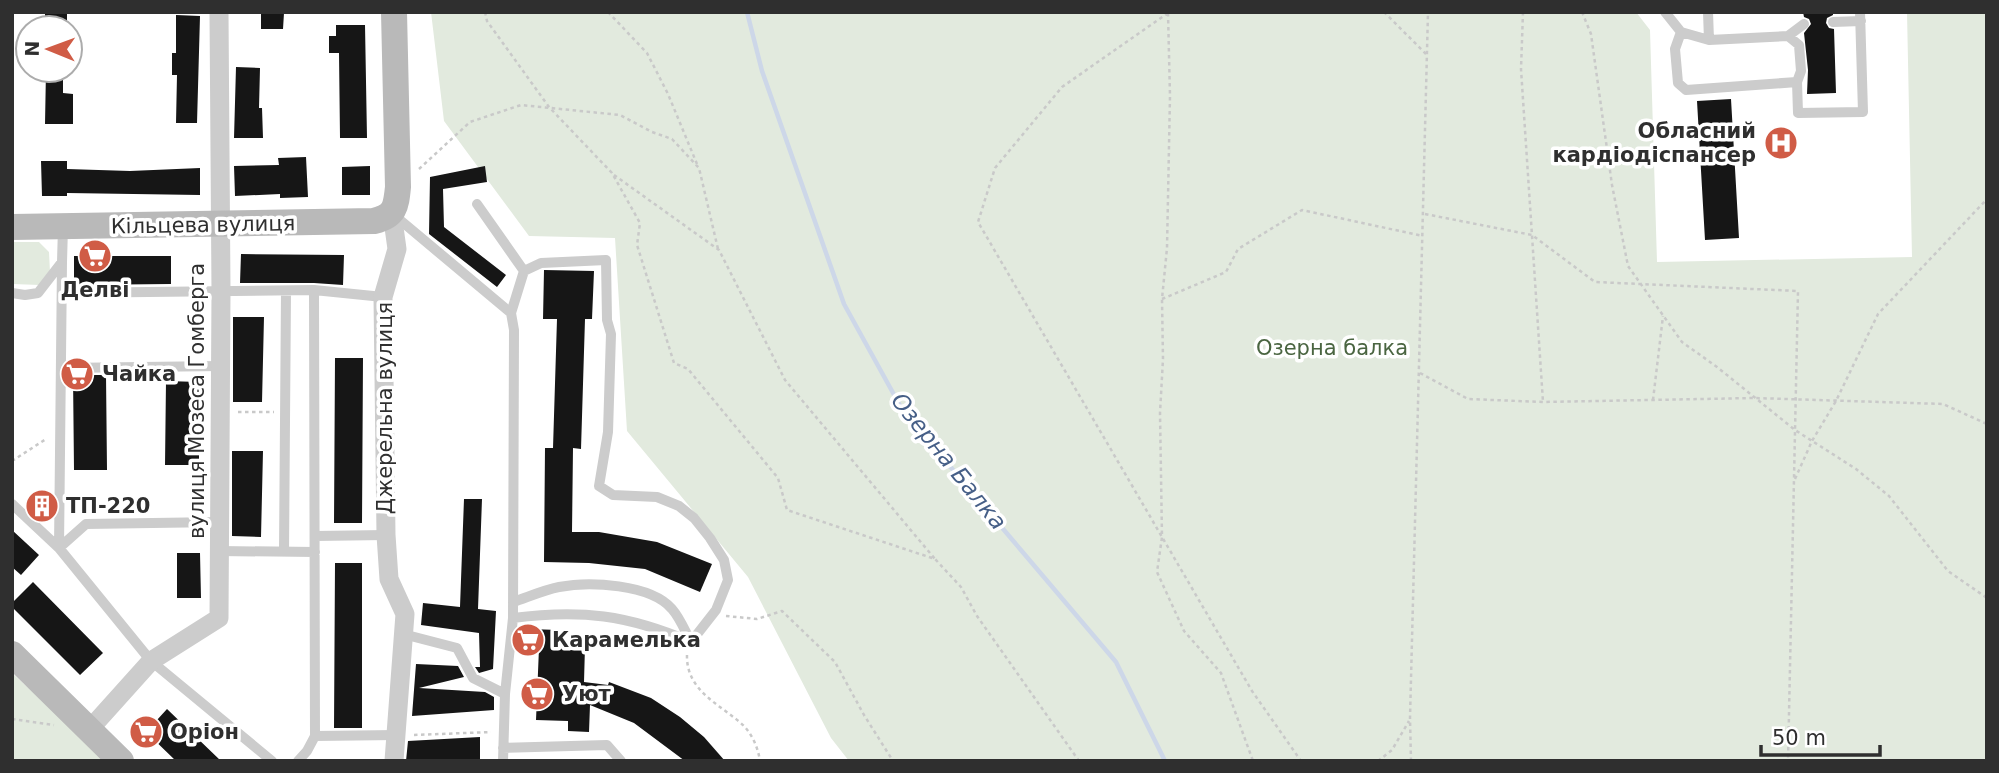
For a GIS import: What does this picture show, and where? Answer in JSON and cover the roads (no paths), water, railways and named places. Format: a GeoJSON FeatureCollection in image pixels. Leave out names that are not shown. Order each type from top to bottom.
{"type":"FeatureCollection","features":[{"type":"Feature","properties":{"kind":"main road","name":"Джерельна вулиця"},"geometry":{"type":"LineString","coordinates":[[392,213],[398,187],[394,12]]}},
{"type":"Feature","properties":{"kind":"main road","name":"Кільцева вулиця"},"geometry":{"type":"LineString","coordinates":[[12,227],[374,221],[385,219],[392,213]]}},
{"type":"Feature","properties":{"kind":"main road"},"geometry":{"type":"LineString","coordinates":[[12,654],[121,761]]}},
{"type":"Feature","properties":{"kind":"street","name":"вулиця Мозеса Гомберга"},"geometry":{"type":"LineString","coordinates":[[89,730],[152,661],[219,618],[219,12]]}},
{"type":"Feature","properties":{"kind":"street","name":"Джерельна вулиця"},"geometry":{"type":"LineString","coordinates":[[392,213],[397,249],[383,297],[386,535],[389,579],[405,614],[394,761]]}},
{"type":"Feature","properties":{"kind":"lane"},"geometry":{"type":"LineString","coordinates":[[1665,12],[1681,33],[1709,40],[1788,36],[1804,24]]}},
{"type":"Feature","properties":{"kind":"lane"},"geometry":{"type":"LineString","coordinates":[[1708,12],[1709,40]]}},
{"type":"Feature","properties":{"kind":"lane"},"geometry":{"type":"LineString","coordinates":[[1788,36],[1799,45],[1801,71],[1797,82],[1798,113],[1863,112],[1860,17],[1833,22]]}},
{"type":"Feature","properties":{"kind":"lane"},"geometry":{"type":"LineString","coordinates":[[1681,33],[1675,49],[1678,83],[1686,90],[1797,82]]}},
{"type":"Feature","properties":{"kind":"lane"},"geometry":{"type":"LineString","coordinates":[[477,204],[524,271]]}},
{"type":"Feature","properties":{"kind":"lane"},"geometry":{"type":"LineString","coordinates":[[392,213],[511,313]]}},
{"type":"Feature","properties":{"kind":"lane"},"geometry":{"type":"LineString","coordinates":[[59,548],[64,226]]}},
{"type":"Feature","properties":{"kind":"lane"},"geometry":{"type":"LineString","coordinates":[[503,761],[505,694],[513,618],[514,330],[511,313],[524,271],[541,263],[606,260],[607,320],[611,334],[608,432],[599,486],[613,495],[657,497],[679,506],[694,518],[710,538],[727,570],[728,580],[716,610],[691,642]]}},
{"type":"Feature","properties":{"kind":"lane"},"geometry":{"type":"LineString","coordinates":[[12,293],[38,293],[62,261]]}},
{"type":"Feature","properties":{"kind":"lane"},"geometry":{"type":"LineString","coordinates":[[298,761],[315,736],[314,290]]}},
{"type":"Feature","properties":{"kind":"lane"},"geometry":{"type":"LineString","coordinates":[[62,293],[314,290],[383,297]]}},
{"type":"Feature","properties":{"kind":"lane"},"geometry":{"type":"LineString","coordinates":[[284,552],[286,291]]}},
{"type":"Feature","properties":{"kind":"lane"},"geometry":{"type":"LineString","coordinates":[[62,368],[221,366]]}},
{"type":"Feature","properties":{"kind":"lane"},"geometry":{"type":"LineString","coordinates":[[12,504],[59,548],[152,661],[272,761]]}},
{"type":"Feature","properties":{"kind":"lane"},"geometry":{"type":"LineString","coordinates":[[59,548],[86,524],[219,522]]}},
{"type":"Feature","properties":{"kind":"lane"},"geometry":{"type":"LineString","coordinates":[[315,536],[386,535]]}},
{"type":"Feature","properties":{"kind":"lane"},"geometry":{"type":"LineString","coordinates":[[219,551],[315,552]]}},
{"type":"Feature","properties":{"kind":"lane"},"geometry":{"type":"LineString","coordinates":[[513,602],[559,587],[597,584],[632,589],[657,597],[672,609],[691,642]]}},
{"type":"Feature","properties":{"kind":"lane"},"geometry":{"type":"LineString","coordinates":[[513,618],[541,614],[596,614],[654,626],[691,642]]}},
{"type":"Feature","properties":{"kind":"lane"},"geometry":{"type":"LineString","coordinates":[[403,635],[457,648],[473,678],[505,694]]}},
{"type":"Feature","properties":{"kind":"lane"},"geometry":{"type":"LineString","coordinates":[[315,736],[397,735]]}},
{"type":"Feature","properties":{"kind":"lane"},"geometry":{"type":"LineString","coordinates":[[503,748],[607,745],[621,761]]}},
{"type":"Feature","properties":{"kind":"waterway","name":"Озерна Балка"},"geometry":{"type":"LineString","coordinates":[[747,12],[762,71],[844,304],[903,411],[1116,662],[1165,761]]}},
{"type":"Feature","properties":{"kind":"place","name":"Обласний кардіодіспансер"},"geometry":{"type":"Point","coordinates":[1781,143]}},
{"type":"Feature","properties":{"kind":"place","name":"Делві"},"geometry":{"type":"Point","coordinates":[95,256]}},
{"type":"Feature","properties":{"kind":"place","name":"Чайка"},"geometry":{"type":"Point","coordinates":[77,374]}},
{"type":"Feature","properties":{"kind":"place","name":"ТП-220"},"geometry":{"type":"Point","coordinates":[42,506]}},
{"type":"Feature","properties":{"kind":"place","name":"Карамелька"},"geometry":{"type":"Point","coordinates":[528,640]}},
{"type":"Feature","properties":{"kind":"place","name":"Уют"},"geometry":{"type":"Point","coordinates":[537,694]}},
{"type":"Feature","properties":{"kind":"place","name":"Оріон"},"geometry":{"type":"Point","coordinates":[146,732]}},
{"type":"Feature","properties":{"kind":"park label","name":"Озерна балка"},"geometry":{"type":"Point","coordinates":[1332,348]}}]}
